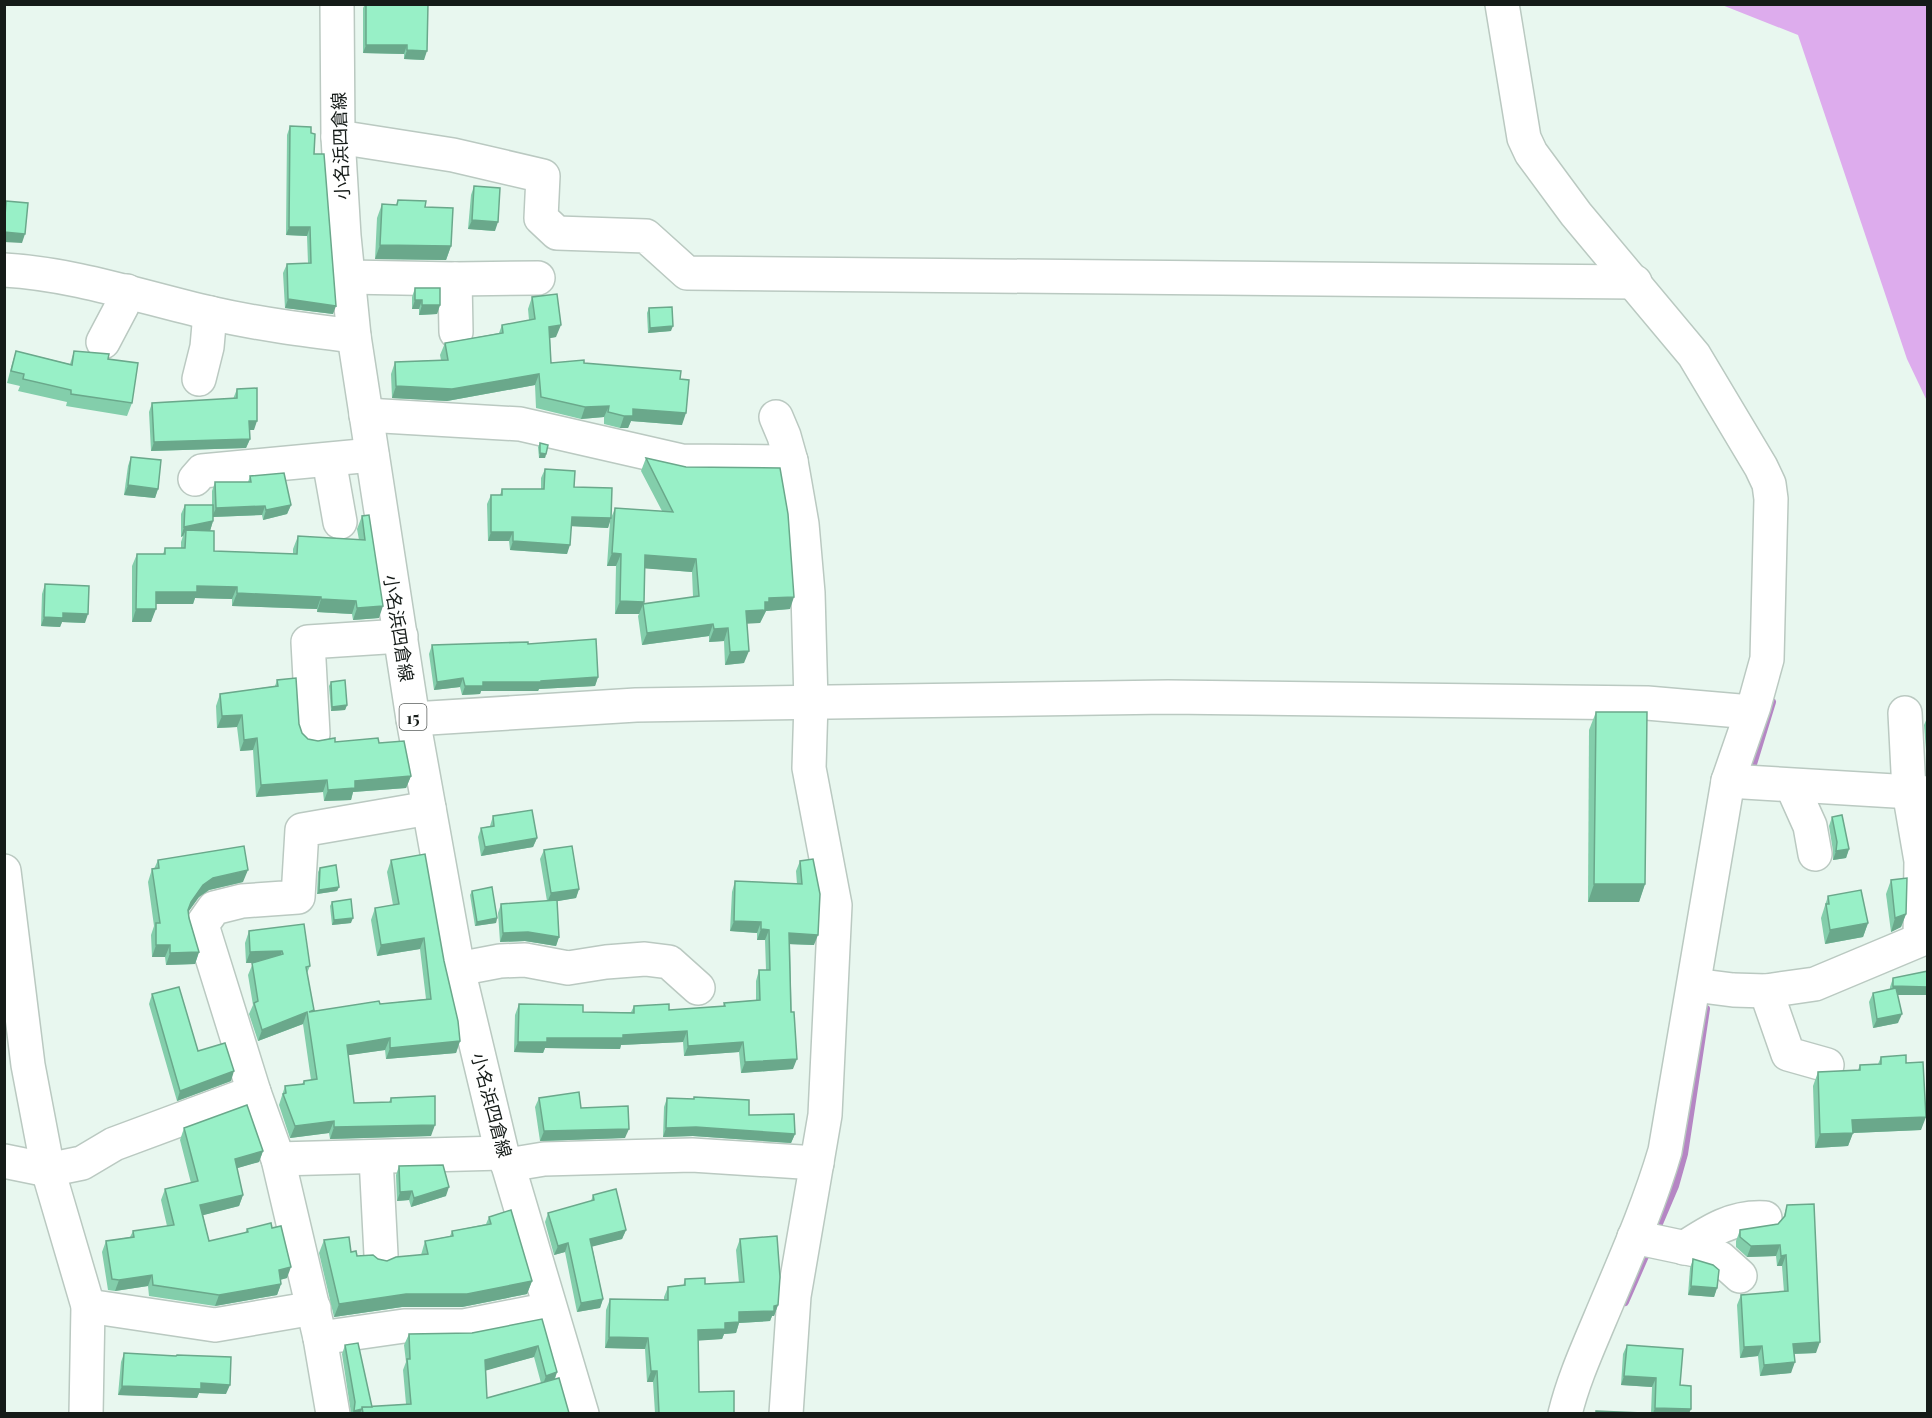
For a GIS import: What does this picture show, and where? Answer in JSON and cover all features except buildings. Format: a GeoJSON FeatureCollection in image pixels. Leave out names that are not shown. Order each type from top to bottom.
{"type":"FeatureCollection","features":[{"type":"Feature","properties":{"kind":"street","name":"小名浜四倉線"},"geometry":{"type":"LineString","coordinates":[[337,4],[338,137],[354,336],[413,719],[458,969],[505,1160],[582,1413]]}},
{"type":"Feature","properties":{"kind":"street"},"geometry":{"type":"LineString","coordinates":[[1502,4],[1524,138],[1531,153],[1576,214],[1694,355],[1761,467],[1769,484],[1771,499],[1767,659],[1751,712],[1704,986],[1658,1177],[1656,1242],[1579,1368],[1565,1413]]}},
{"type":"Feature","properties":{"kind":"street"},"geometry":{"type":"LineString","coordinates":[[338,137],[453,155],[543,176],[541,218],[557,233],[646,236],[687,273],[764,276],[1161,276],[1635,282]]}},
{"type":"Feature","properties":{"kind":"street"},"geometry":{"type":"LineString","coordinates":[[4,270],[79,279],[210,313],[292,329],[354,336]]}},
{"type":"Feature","properties":{"kind":"street"},"geometry":{"type":"LineString","coordinates":[[348,277],[538,278]]}},
{"type":"Feature","properties":{"kind":"street"},"geometry":{"type":"LineString","coordinates":[[455,279],[456,332]]}},
{"type":"Feature","properties":{"kind":"street"},"geometry":{"type":"LineString","coordinates":[[103,342],[122,306],[127,291]]}},
{"type":"Feature","properties":{"kind":"street"},"geometry":{"type":"LineString","coordinates":[[199,379],[207,347],[210,313]]}},
{"type":"Feature","properties":{"kind":"street"},"geometry":{"type":"LineString","coordinates":[[366,415],[520,424],[682,460],[783,462],[791,460]]}},
{"type":"Feature","properties":{"kind":"street"},"geometry":{"type":"LineString","coordinates":[[776,417],[791,460],[802,524],[811,702],[809,768],[835,905],[825,1115],[794,1296],[786,1413]]}},
{"type":"Feature","properties":{"kind":"street"},"geometry":{"type":"LineString","coordinates":[[195,479],[202,471],[372,455]]}},
{"type":"Feature","properties":{"kind":"street"},"geometry":{"type":"LineString","coordinates":[[329,460],[340,522]]}},
{"type":"Feature","properties":{"kind":"street"},"geometry":{"type":"LineString","coordinates":[[314,734],[308,642],[401,636]]}},
{"type":"Feature","properties":{"kind":"street"},"geometry":{"type":"LineString","coordinates":[[413,719],[636,705],[1168,697],[1647,703],[1751,712]]}},
{"type":"Feature","properties":{"kind":"street"},"geometry":{"type":"LineString","coordinates":[[1704,986],[1766,991],[1815,984],[1920,940],[1921,861],[1918,792],[1905,713]]}},
{"type":"Feature","properties":{"kind":"street"},"geometry":{"type":"LineString","coordinates":[[1740,781],[1918,792]]}},
{"type":"Feature","properties":{"kind":"street"},"geometry":{"type":"LineString","coordinates":[[1792,786],[1810,826],[1815,854]]}},
{"type":"Feature","properties":{"kind":"street"},"geometry":{"type":"LineString","coordinates":[[333,1413],[317,1323],[278,1159],[254,1092],[202,925],[214,908],[242,901],[298,897],[302,830],[429,808]]}},
{"type":"Feature","properties":{"kind":"street"},"geometry":{"type":"LineString","coordinates":[[4,871],[28,1065],[48,1170],[88,1306],[86,1413]]}},
{"type":"Feature","properties":{"kind":"street"},"geometry":{"type":"LineString","coordinates":[[458,969],[508,960],[525,960],[568,968],[645,959],[669,962],[698,988]]}},
{"type":"Feature","properties":{"kind":"street"},"geometry":{"type":"LineString","coordinates":[[1766,991],[1788,1054],[1827,1065]]}},
{"type":"Feature","properties":{"kind":"street"},"geometry":{"type":"LineString","coordinates":[[4,1161],[48,1170],[82,1163],[114,1144],[254,1092]]}},
{"type":"Feature","properties":{"kind":"street"},"geometry":{"type":"LineString","coordinates":[[278,1159],[505,1160],[692,1155],[817,1163]]}},
{"type":"Feature","properties":{"kind":"street"},"geometry":{"type":"LineString","coordinates":[[376,1158],[381,1255]]}},
{"type":"Feature","properties":{"kind":"street"},"geometry":{"type":"LineString","coordinates":[[1656,1242],[1748,1217],[1765,1218]]}},
{"type":"Feature","properties":{"kind":"street"},"geometry":{"type":"LineString","coordinates":[[1656,1242],[1705,1252],[1720,1258],[1740,1276]]}},
{"type":"Feature","properties":{"kind":"street"},"geometry":{"type":"LineString","coordinates":[[88,1306],[214,1325],[317,1323],[464,1326],[550,1309]]}},
{"type":"Feature","properties":{"kind":"shaded area"},"geometry":{"type":"Polygon","coordinates":[[[1722,5],[1927,5],[1927,401],[1907,359],[1798,35],[1722,5]]]}},
{"type":"Feature","properties":{"kind":"waterway"},"geometry":{"type":"LineString","coordinates":[[1750,774],[1772,702]]}},
{"type":"Feature","properties":{"kind":"waterway"},"geometry":{"type":"LineString","coordinates":[[1655,1233],[1675,1186],[1684,1154],[1706,1009]]}},
{"type":"Feature","properties":{"kind":"waterway"},"geometry":{"type":"LineString","coordinates":[[1625,1302],[1649,1247]]}}]}
